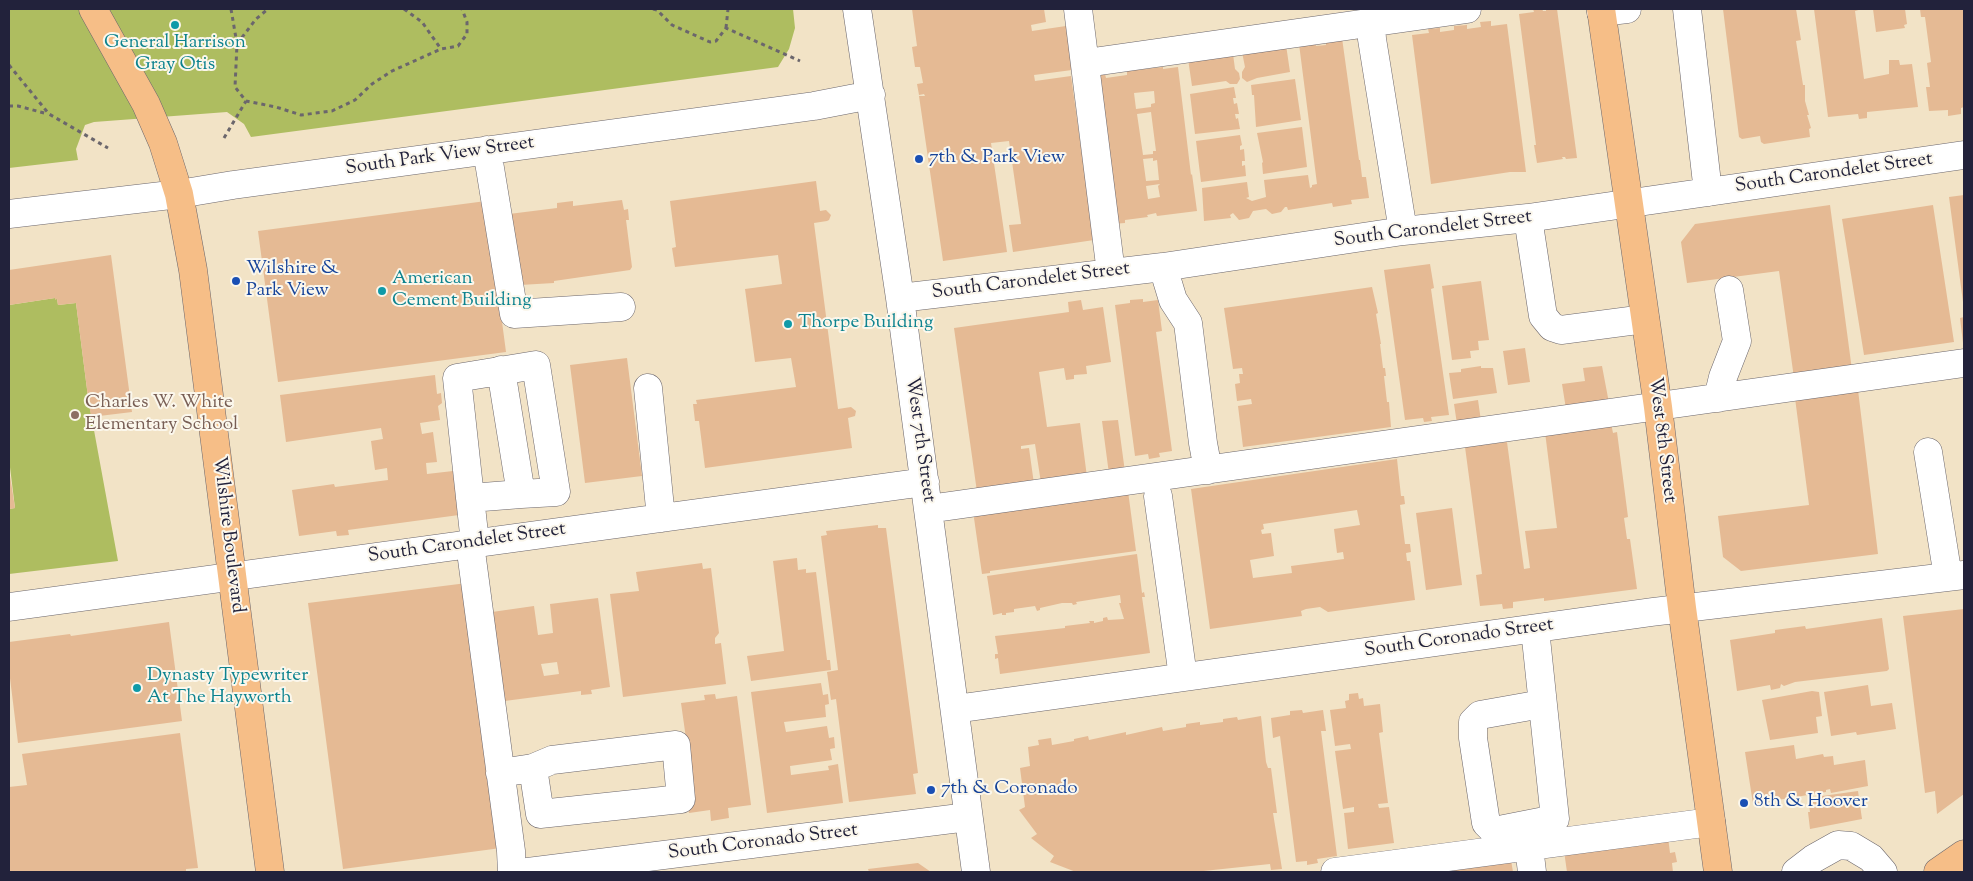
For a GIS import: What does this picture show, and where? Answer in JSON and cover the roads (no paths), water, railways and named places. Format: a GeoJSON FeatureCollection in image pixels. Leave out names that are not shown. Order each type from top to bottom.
{"type":"FeatureCollection","features":[{"type":"Feature","properties":{"kind":"main road","name":"Wilshire Boulevard"},"geometry":{"type":"LineString","coordinates":[[94,9],[146,104],[163,144],[179,194],[192,270],[270,872]]}},
{"type":"Feature","properties":{"kind":"main road","name":"West 8th Street"},"geometry":{"type":"LineString","coordinates":[[1610,10],[1629,203],[1658,407],[1682,608],[1718,872]]}},
{"type":"Feature","properties":{"kind":"main road"},"geometry":{"type":"LineString","coordinates":[[1938,872],[1964,854]]}},
{"type":"Feature","properties":{"kind":"street","name":"West 7th Street"},"geometry":{"type":"LineString","coordinates":[[857,9],[900,298],[976,872]]}},
{"type":"Feature","properties":{"kind":"street"},"geometry":{"type":"LineString","coordinates":[[1078,9],[1111,273]]}},
{"type":"Feature","properties":{"kind":"street"},"geometry":{"type":"LineString","coordinates":[[1086,63],[1467,9]]}},
{"type":"Feature","properties":{"kind":"street"},"geometry":{"type":"LineString","coordinates":[[1687,9],[1708,192]]}},
{"type":"Feature","properties":{"kind":"street"},"geometry":{"type":"LineString","coordinates":[[1371,22],[1373,48],[1403,231]]}},
{"type":"Feature","properties":{"kind":"street","name":"South Park View Street"},"geometry":{"type":"LineString","coordinates":[[9,214],[179,194],[232,185],[814,106],[871,95]]}},
{"type":"Feature","properties":{"kind":"street"},"geometry":{"type":"LineString","coordinates":[[487,150],[514,314],[621,307]]}},
{"type":"Feature","properties":{"kind":"street","name":"South Carondelet Street"},"geometry":{"type":"LineString","coordinates":[[900,298],[1163,267],[1403,231],[1528,218],[1964,156]]}},
{"type":"Feature","properties":{"kind":"street"},"geometry":{"type":"LineString","coordinates":[[1528,218],[1543,316],[1552,327],[1561,330],[1646,319]]}},
{"type":"Feature","properties":{"kind":"street"},"geometry":{"type":"LineString","coordinates":[[1163,267],[1174,300],[1188,323],[1208,470]]}},
{"type":"Feature","properties":{"kind":"street"},"geometry":{"type":"LineString","coordinates":[[1718,398],[1723,378],[1737,341],[1729,290]]}},
{"type":"Feature","properties":{"kind":"street"},"geometry":{"type":"LineString","coordinates":[[928,509],[1964,363]]}},
{"type":"Feature","properties":{"kind":"street"},"geometry":{"type":"LineString","coordinates":[[470,498],[556,492],[536,365],[457,378],[470,498],[472,544],[512,872]]}},
{"type":"Feature","properties":{"kind":"street"},"geometry":{"type":"LineString","coordinates":[[648,388],[661,518]]}},
{"type":"Feature","properties":{"kind":"street"},"geometry":{"type":"LineString","coordinates":[[1928,452],[1956,576]]}},
{"type":"Feature","properties":{"kind":"street","name":"South Carondelet Street"},"geometry":{"type":"LineString","coordinates":[[9,607],[925,482]]}},
{"type":"Feature","properties":{"kind":"street"},"geometry":{"type":"LineString","coordinates":[[1158,496],[1182,677]]}},
{"type":"Feature","properties":{"kind":"street","name":"South Coronado Street"},"geometry":{"type":"LineString","coordinates":[[955,709],[1682,608],[1956,576]]}},
{"type":"Feature","properties":{"kind":"street"},"geometry":{"type":"LineString","coordinates":[[1536,628],[1542,704],[1556,819],[1494,831],[1486,823],[1473,738],[1473,722],[1480,714],[1542,704]]}},
{"type":"Feature","properties":{"kind":"street"},"geometry":{"type":"LineString","coordinates":[[500,773],[533,768],[552,760],[676,745],[681,799],[540,814],[533,768]]}},
{"type":"Feature","properties":{"kind":"street","name":"South Coronado Street"},"geometry":{"type":"LineString","coordinates":[[528,872],[717,860],[968,817]]}},
{"type":"Feature","properties":{"kind":"street"},"geometry":{"type":"LineString","coordinates":[[1335,872],[1531,860],[1711,822]]}},
{"type":"Feature","properties":{"kind":"street"},"geometry":{"type":"LineString","coordinates":[[1796,872],[1813,859],[1838,846],[1851,846],[1871,858],[1883,872]]}},
{"type":"Feature","properties":{"kind":"place","name":"General Harrison Gray Otis"},"geometry":{"type":"Point","coordinates":[175,25]}},
{"type":"Feature","properties":{"kind":"place","name":"7th & Park View"},"geometry":{"type":"Point","coordinates":[919,159]}},
{"type":"Feature","properties":{"kind":"place","name":"Wilshire & Park View"},"geometry":{"type":"Point","coordinates":[236,281]}},
{"type":"Feature","properties":{"kind":"place","name":"American Cement Building"},"geometry":{"type":"Point","coordinates":[382,291]}},
{"type":"Feature","properties":{"kind":"place","name":"Thorpe Building"},"geometry":{"type":"Point","coordinates":[788,324]}},
{"type":"Feature","properties":{"kind":"place","name":"Charles W. White Elementary School"},"geometry":{"type":"Point","coordinates":[75,415]}},
{"type":"Feature","properties":{"kind":"place","name":"Dynasty Typewriter At The Hayworth"},"geometry":{"type":"Point","coordinates":[137,688]}},
{"type":"Feature","properties":{"kind":"place","name":"7th & Coronado"},"geometry":{"type":"Point","coordinates":[931,790]}},
{"type":"Feature","properties":{"kind":"place","name":"8th & Hoover"},"geometry":{"type":"Point","coordinates":[1744,803]}}]}
